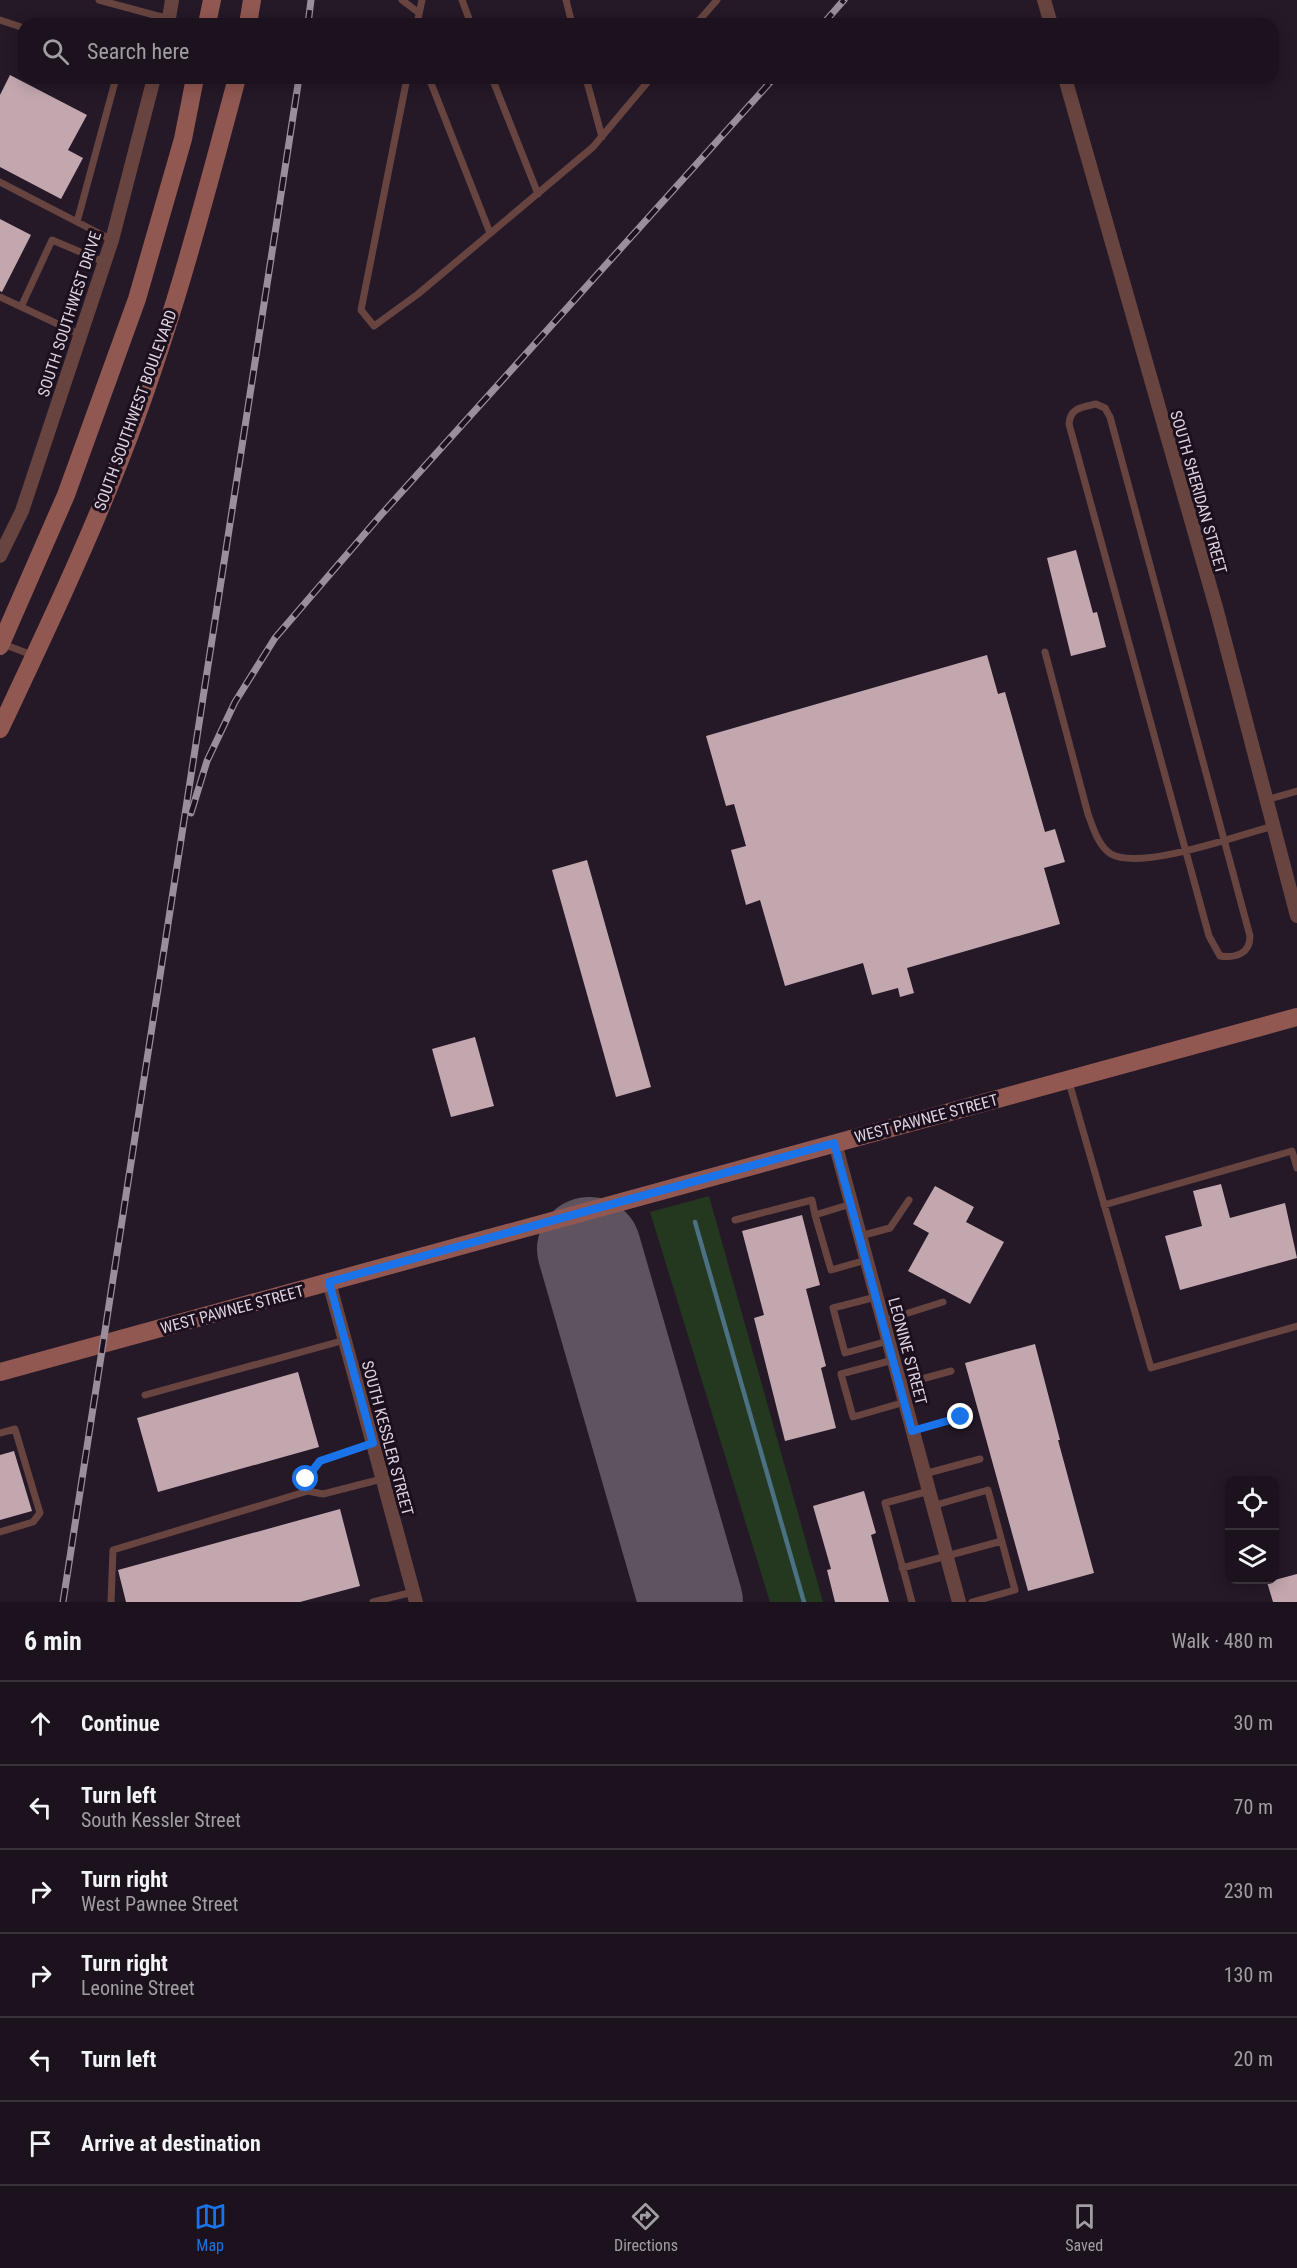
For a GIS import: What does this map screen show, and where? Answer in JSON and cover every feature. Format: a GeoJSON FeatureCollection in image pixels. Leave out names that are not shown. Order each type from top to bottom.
{"type":"FeatureCollection","features":[{"type":"Feature","properties":{"kind":"main road"},"geometry":{"type":"LineString","coordinates":[[208,18],[212,0]]}},
{"type":"Feature","properties":{"kind":"main road"},"geometry":{"type":"LineString","coordinates":[[249,18],[252,0]]}},
{"type":"Feature","properties":{"kind":"main road"},"geometry":{"type":"LineString","coordinates":[[1,644],[66,495],[136,299],[183,139],[194,84]]}},
{"type":"Feature","properties":{"kind":"main road","name":"SOUTH SOUTHWEST BOULEVARD"},"geometry":{"type":"LineString","coordinates":[[0,729],[121,458],[179,289],[235,84]]}},
{"type":"Feature","properties":{"kind":"main road","name":"WEST PAWNEE STREET"},"geometry":{"type":"LineString","coordinates":[[0,1372],[1297,1017]]}},
{"type":"Feature","properties":{"kind":"street"},"geometry":{"type":"LineString","coordinates":[[169,18],[172,0]]}},
{"type":"Feature","properties":{"kind":"street"},"geometry":{"type":"LineString","coordinates":[[1044,0],[1049,18]]}},
{"type":"Feature","properties":{"kind":"street","name":"SOUTH SOUTHWEST DRIVE"},"geometry":{"type":"LineString","coordinates":[[0,556],[22,511],[112,240],[152,84]]}},
{"type":"Feature","properties":{"kind":"street","name":"SOUTH SHERIDAN STREET"},"geometry":{"type":"LineString","coordinates":[[1067,84],[1217,611],[1297,916]]}},
{"type":"Feature","properties":{"kind":"street","name":"LEONINE STREET"},"geometry":{"type":"LineString","coordinates":[[834,1143],[933,1506],[946,1556],[954,1601]]}},
{"type":"Feature","properties":{"kind":"street","name":"SOUTH KESSLER STREET"},"geometry":{"type":"LineString","coordinates":[[329,1282],[414,1597]]}},
{"type":"Feature","properties":{"kind":"lane"},"geometry":{"type":"LineString","coordinates":[[402,0],[419,13]]}},
{"type":"Feature","properties":{"kind":"lane"},"geometry":{"type":"LineString","coordinates":[[418,18],[422,0]]}},
{"type":"Feature","properties":{"kind":"lane"},"geometry":{"type":"LineString","coordinates":[[462,0],[469,18]]}},
{"type":"Feature","properties":{"kind":"lane"},"geometry":{"type":"LineString","coordinates":[[566,0],[570,18]]}},
{"type":"Feature","properties":{"kind":"lane"},"geometry":{"type":"LineString","coordinates":[[701,18],[717,0]]}},
{"type":"Feature","properties":{"kind":"lane"},"geometry":{"type":"LineString","coordinates":[[105,1],[159,18]]}},
{"type":"Feature","properties":{"kind":"lane"},"geometry":{"type":"LineString","coordinates":[[0,20],[18,26]]}},
{"type":"Feature","properties":{"kind":"lane"},"geometry":{"type":"LineString","coordinates":[[77,222],[114,84]]}},
{"type":"Feature","properties":{"kind":"lane"},"geometry":{"type":"LineString","coordinates":[[406,84],[362,310],[374,326],[538,194],[602,137],[646,84]]}},
{"type":"Feature","properties":{"kind":"lane"},"geometry":{"type":"LineString","coordinates":[[431,84],[490,233]]}},
{"type":"Feature","properties":{"kind":"lane"},"geometry":{"type":"LineString","coordinates":[[494,84],[538,194]]}},
{"type":"Feature","properties":{"kind":"lane"},"geometry":{"type":"LineString","coordinates":[[588,84],[602,137]]}},
{"type":"Feature","properties":{"kind":"lane"},"geometry":{"type":"LineString","coordinates":[[0,182],[112,240]]}},
{"type":"Feature","properties":{"kind":"lane"},"geometry":{"type":"LineString","coordinates":[[21,307],[52,240],[104,262]]}},
{"type":"Feature","properties":{"kind":"lane"},"geometry":{"type":"LineString","coordinates":[[0,297],[79,334]]}},
{"type":"Feature","properties":{"kind":"lane"},"geometry":{"type":"LineString","coordinates":[[1096,404],[1105,408],[1110,417],[1225,839],[1250,936],[1250,945],[1244,952],[1231,957],[1220,956],[1214,948],[1069,424],[1074,410],[1085,406],[1096,404]]}},
{"type":"Feature","properties":{"kind":"lane"},"geometry":{"type":"LineString","coordinates":[[1,644],[34,656]]}},
{"type":"Feature","properties":{"kind":"lane"},"geometry":{"type":"LineString","coordinates":[[1046,652],[1088,814],[1097,838],[1111,853],[1133,860],[1187,849],[1273,826]]}},
{"type":"Feature","properties":{"kind":"lane"},"geometry":{"type":"LineString","coordinates":[[1266,800],[1297,791]]}},
{"type":"Feature","properties":{"kind":"lane"},"geometry":{"type":"LineString","coordinates":[[1068,1079],[1150,1368],[1297,1326]]}},
{"type":"Feature","properties":{"kind":"lane"},"geometry":{"type":"LineString","coordinates":[[1104,1205],[1292,1151],[1297,1168]]}},
{"type":"Feature","properties":{"kind":"lane"},"geometry":{"type":"LineString","coordinates":[[735,1220],[812,1200],[831,1270],[866,1260]]}},
{"type":"Feature","properties":{"kind":"lane"},"geometry":{"type":"LineString","coordinates":[[860,1236],[890,1228],[909,1200]]}},
{"type":"Feature","properties":{"kind":"lane"},"geometry":{"type":"LineString","coordinates":[[815,1215],[851,1204]]}},
{"type":"Feature","properties":{"kind":"lane"},"geometry":{"type":"LineString","coordinates":[[876,1297],[833,1308],[845,1353],[888,1341]]}},
{"type":"Feature","properties":{"kind":"lane"},"geometry":{"type":"LineString","coordinates":[[883,1321],[943,1302]]}},
{"type":"Feature","properties":{"kind":"lane"},"geometry":{"type":"LineString","coordinates":[[145,1395],[345,1341]]}},
{"type":"Feature","properties":{"kind":"lane"},"geometry":{"type":"LineString","coordinates":[[893,1360],[842,1374],[853,1417],[905,1402]]}},
{"type":"Feature","properties":{"kind":"lane"},"geometry":{"type":"LineString","coordinates":[[900,1385],[951,1371]]}},
{"type":"Feature","properties":{"kind":"lane"},"geometry":{"type":"LineString","coordinates":[[912,1431],[961,1417]]}},
{"type":"Feature","properties":{"kind":"lane"},"geometry":{"type":"LineString","coordinates":[[0,1433],[15,1429],[40,1513],[33,1522],[0,1532]]}},
{"type":"Feature","properties":{"kind":"lane"},"geometry":{"type":"LineString","coordinates":[[308,1491],[306,1479],[320,1461],[373,1443]]}},
{"type":"Feature","properties":{"kind":"lane"},"geometry":{"type":"LineString","coordinates":[[924,1474],[980,1459]]}},
{"type":"Feature","properties":{"kind":"lane"},"geometry":{"type":"LineString","coordinates":[[111,1602],[113,1550],[308,1491],[323,1494],[382,1479]]}},
{"type":"Feature","properties":{"kind":"lane"},"geometry":{"type":"LineString","coordinates":[[933,1506],[988,1490],[1015,1590],[972,1602]]}},
{"type":"Feature","properties":{"kind":"lane"},"geometry":{"type":"LineString","coordinates":[[912,1602],[885,1503],[929,1491]]}},
{"type":"Feature","properties":{"kind":"lane"},"geometry":{"type":"LineString","coordinates":[[902,1568],[1002,1540]]}},
{"type":"Feature","properties":{"kind":"lane"},"geometry":{"type":"LineString","coordinates":[[373,1602],[414,1597]]}},
{"type":"Feature","properties":{"kind":"green space"},"geometry":{"type":"Polygon","coordinates":[[[709,1196],[823,1602],[770,1602],[650,1212],[709,1196]]]}},
{"type":"Feature","properties":{"kind":"building"},"geometry":{"type":"Polygon","coordinates":[[[10,75],[18,79],[18,84],[27,84],[87,115],[68,150],[83,158],[61,199],[0,167],[0,95],[10,75]]]}},
{"type":"Feature","properties":{"kind":"building"},"geometry":{"type":"Polygon","coordinates":[[[0,219],[31,235],[2,292],[0,291],[0,219]]]}},
{"type":"Feature","properties":{"kind":"building"},"geometry":{"type":"Polygon","coordinates":[[[1076,550],[1093,613],[1097,612],[1106,647],[1071,656],[1047,558],[1076,550]]]}},
{"type":"Feature","properties":{"kind":"building"},"geometry":{"type":"Polygon","coordinates":[[[987,655],[998,694],[1005,692],[1045,832],[1055,829],[1065,862],[1044,868],[1060,924],[907,968],[914,993],[900,997],[898,988],[872,995],[863,963],[785,986],[760,900],[746,905],[731,850],[746,846],[734,804],[726,806],[706,736],[987,655]]]}},
{"type":"Feature","properties":{"kind":"building"},"geometry":{"type":"Polygon","coordinates":[[[587,860],[651,1087],[616,1097],[552,870],[587,860]]]}},
{"type":"Feature","properties":{"kind":"building"},"geometry":{"type":"Polygon","coordinates":[[[475,1037],[494,1106],[451,1117],[432,1049],[475,1037]]]}},
{"type":"Feature","properties":{"kind":"building"},"geometry":{"type":"Polygon","coordinates":[[[1221,1184],[1230,1218],[1285,1203],[1297,1258],[1180,1290],[1165,1236],[1202,1226],[1193,1191],[1221,1184]]]}},
{"type":"Feature","properties":{"kind":"building"},"geometry":{"type":"Polygon","coordinates":[[[935,1186],[974,1207],[966,1222],[1004,1242],[970,1304],[908,1271],[929,1233],[913,1224],[935,1186]]]}},
{"type":"Feature","properties":{"kind":"building"},"geometry":{"type":"Polygon","coordinates":[[[802,1215],[820,1285],[806,1289],[826,1366],[821,1368],[836,1428],[785,1441],[754,1318],[764,1315],[742,1231],[802,1215]]]}},
{"type":"Feature","properties":{"kind":"building"},"geometry":{"type":"Polygon","coordinates":[[[1035,1344],[1094,1573],[1028,1591],[965,1363],[1035,1344]]]}},
{"type":"Feature","properties":{"kind":"building"},"geometry":{"type":"Polygon","coordinates":[[[298,1372],[319,1447],[158,1492],[137,1418],[298,1372]]]}},
{"type":"Feature","properties":{"kind":"building"},"geometry":{"type":"Polygon","coordinates":[[[14,1451],[32,1511],[0,1520],[0,1455],[14,1451]]]}},
{"type":"Feature","properties":{"kind":"building"},"geometry":{"type":"Polygon","coordinates":[[[864,1491],[876,1533],[871,1535],[889,1602],[835,1602],[827,1570],[831,1569],[813,1506],[864,1491]]]}},
{"type":"Feature","properties":{"kind":"building"},"geometry":{"type":"Polygon","coordinates":[[[340,1509],[360,1586],[300,1602],[126,1602],[118,1570],[340,1509]]]}},
{"type":"Feature","properties":{"kind":"building"},"geometry":{"type":"Polygon","coordinates":[[[1297,1574],[1297,1602],[1273,1602],[1268,1584],[1279,1584],[1279,1579],[1297,1574]]]}},
{"type":"Feature","properties":{"kind":"waterway"},"geometry":{"type":"LineString","coordinates":[[695,1222],[804,1602]]}},
{"type":"Feature","properties":{"kind":"runway"},"geometry":{"type":"LineString","coordinates":[[589,1249],[691,1602]]}},
{"type":"Feature","properties":{"kind":"railway"},"geometry":{"type":"LineString","coordinates":[[309,18],[311,0]]}},
{"type":"Feature","properties":{"kind":"railway"},"geometry":{"type":"LineString","coordinates":[[828,18],[844,0]]}},
{"type":"Feature","properties":{"kind":"railway"},"geometry":{"type":"LineString","coordinates":[[63,1602],[298,84]]}},
{"type":"Feature","properties":{"kind":"railway"},"geometry":{"type":"LineString","coordinates":[[191,813],[207,761],[235,702],[275,638],[380,516],[769,84]]}},
{"type":"Feature","properties":{"kind":"route"},"geometry":{"type":"LineString","coordinates":[[306,1479],[320,1461],[373,1443],[329,1282],[834,1143],[912,1431],[961,1417]]}}]}
